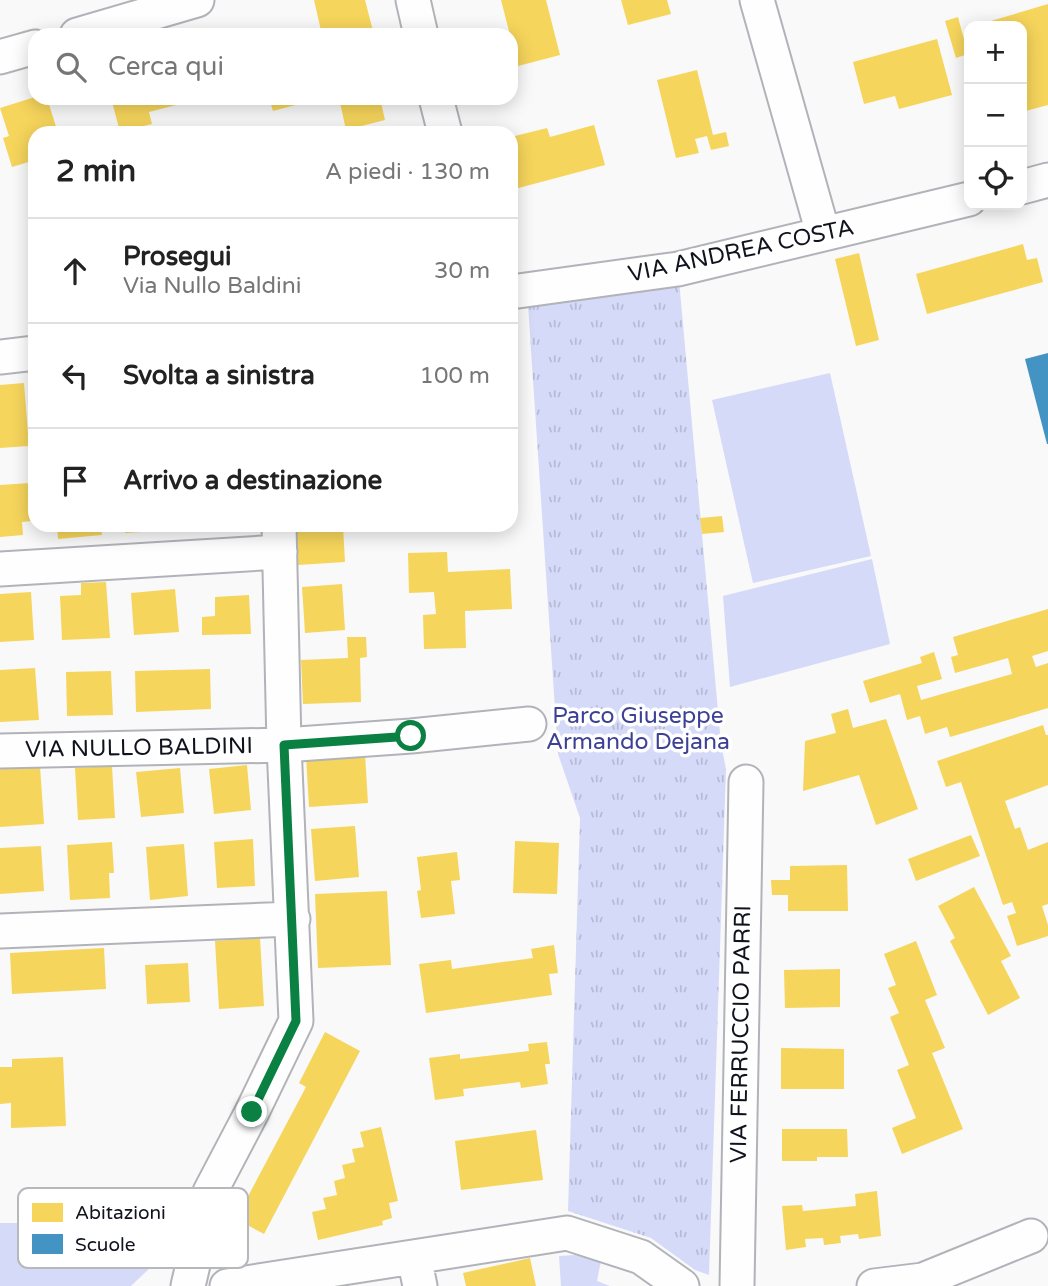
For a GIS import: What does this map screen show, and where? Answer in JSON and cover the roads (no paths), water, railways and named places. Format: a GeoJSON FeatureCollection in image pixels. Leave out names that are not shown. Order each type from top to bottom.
{"type":"FeatureCollection","features":[{"type":"Feature","properties":{"kind":"street"},"geometry":{"type":"LineString","coordinates":[[101,28],[197,0]]}},
{"type":"Feature","properties":{"kind":"street"},"geometry":{"type":"LineString","coordinates":[[413,0],[419,28]]}},
{"type":"Feature","properties":{"kind":"street"},"geometry":{"type":"LineString","coordinates":[[757,0],[823,233]]}},
{"type":"Feature","properties":{"kind":"street"},"geometry":{"type":"LineString","coordinates":[[0,57],[28,49]]}},
{"type":"Feature","properties":{"kind":"street"},"geometry":{"type":"LineString","coordinates":[[438,105],[443,126]]}},
{"type":"Feature","properties":{"kind":"street"},"geometry":{"type":"LineString","coordinates":[[1027,186],[1048,180]]}},
{"type":"Feature","properties":{"kind":"street","name":"VIA ANDREA COSTA"},"geometry":{"type":"LineString","coordinates":[[518,291],[678,269],[964,200]]}},
{"type":"Feature","properties":{"kind":"street"},"geometry":{"type":"LineString","coordinates":[[0,358],[28,354]]}},
{"type":"Feature","properties":{"kind":"street"},"geometry":{"type":"LineString","coordinates":[[0,569],[279,539],[284,745],[296,1021],[213,1188]]}},
{"type":"Feature","properties":{"kind":"street","name":"VIA NULLO BALDINI"},"geometry":{"type":"LineString","coordinates":[[0,751],[284,745],[529,724]]}},
{"type":"Feature","properties":{"kind":"street","name":"VIA FERRUCCIO PARRI"},"geometry":{"type":"LineString","coordinates":[[737,1286],[746,782]]}},
{"type":"Feature","properties":{"kind":"street"},"geometry":{"type":"LineString","coordinates":[[0,931],[293,919]]}},
{"type":"Feature","properties":{"kind":"street"},"geometry":{"type":"LineString","coordinates":[[227,1286],[417,1271],[567,1233],[641,1257],[682,1286]]}},
{"type":"Feature","properties":{"kind":"street"},"geometry":{"type":"LineString","coordinates":[[874,1286],[923,1280],[1031,1236]]}},
{"type":"Feature","properties":{"kind":"street"},"geometry":{"type":"LineString","coordinates":[[188,1286],[192,1268]]}},
{"type":"Feature","properties":{"kind":"park label","name":"Parco Giuseppe Armando Dejana"},"geometry":{"type":"Point","coordinates":[638,729]}}]}
